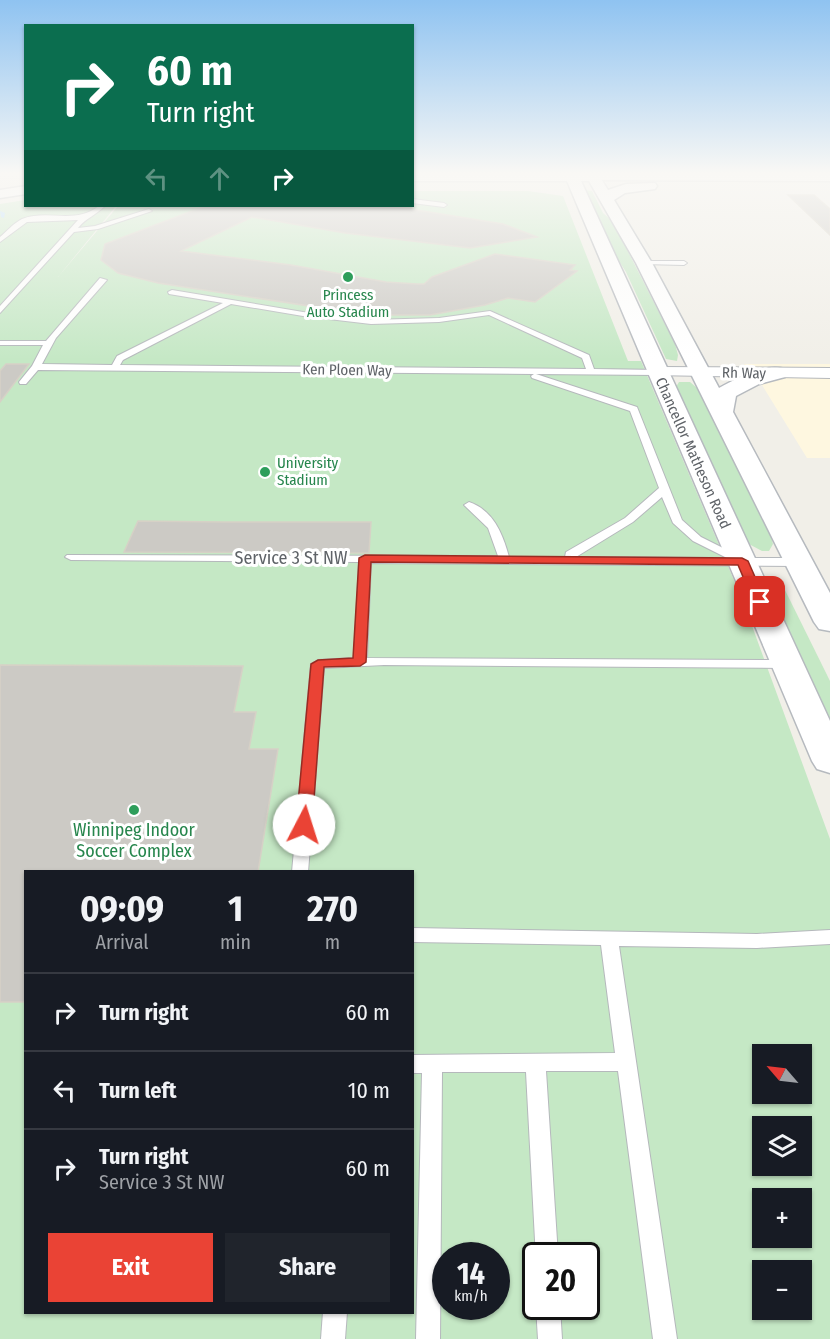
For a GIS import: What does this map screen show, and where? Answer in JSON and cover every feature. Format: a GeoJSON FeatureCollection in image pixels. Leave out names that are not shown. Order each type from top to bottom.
{"type":"FeatureCollection","features":[{"type":"Feature","properties":{"kind":"main road","name":"Chancellor Matheson Road"},"geometry":{"type":"LineString","coordinates":[[597,235],[830,761]]}},
{"type":"Feature","properties":{"kind":"main road"},"geometry":{"type":"LineString","coordinates":[[629,235],[830,622]]}},
{"type":"Feature","properties":{"kind":"main road"},"geometry":{"type":"LineString","coordinates":[[721,414],[726,393],[752,379],[778,374]]}},
{"type":"Feature","properties":{"kind":"street","name":"Rh Way"},"geometry":{"type":"LineString","coordinates":[[657,372],[830,374]]}},
{"type":"Feature","properties":{"kind":"lane"},"geometry":{"type":"LineString","coordinates":[[0,311],[67,235]]}},
{"type":"Feature","properties":{"kind":"lane"},"geometry":{"type":"LineString","coordinates":[[644,263],[684,263]]}},
{"type":"Feature","properties":{"kind":"lane"},"geometry":{"type":"LineString","coordinates":[[23,382],[36,367],[49,343],[103,280]]}},
{"type":"Feature","properties":{"kind":"lane"},"geometry":{"type":"LineString","coordinates":[[172,292],[303,314],[371,322],[439,320],[490,313],[586,357],[591,372]]}},
{"type":"Feature","properties":{"kind":"lane"},"geometry":{"type":"LineString","coordinates":[[114,368],[120,358],[230,302]]}},
{"type":"Feature","properties":{"kind":"lane"},"geometry":{"type":"LineString","coordinates":[[0,343],[49,343]]}},
{"type":"Feature","properties":{"kind":"lane","name":"Ken Ploen Way"},"geometry":{"type":"LineString","coordinates":[[36,367],[657,372]]}},
{"type":"Feature","properties":{"kind":"lane"},"geometry":{"type":"LineString","coordinates":[[522,371],[634,409],[677,521],[697,539],[742,561]]}},
{"type":"Feature","properties":{"kind":"lane"},"geometry":{"type":"LineString","coordinates":[[571,560],[570,554],[629,520],[665,489]]}},
{"type":"Feature","properties":{"kind":"lane"},"geometry":{"type":"LineString","coordinates":[[469,505],[484,515],[498,532],[504,559]]}},
{"type":"Feature","properties":{"kind":"lane","name":"Service 3 St NW"},"geometry":{"type":"LineString","coordinates":[[71,557],[798,562]]}},
{"type":"Feature","properties":{"kind":"lane"},"geometry":{"type":"LineString","coordinates":[[360,662],[365,558]]}},
{"type":"Feature","properties":{"kind":"lane"},"geometry":{"type":"LineString","coordinates":[[300,870],[318,664],[360,662],[786,664]]}},
{"type":"Feature","properties":{"kind":"lane"},"geometry":{"type":"LineString","coordinates":[[414,935],[757,941],[830,937]]}},
{"type":"Feature","properties":{"kind":"lane"},"geometry":{"type":"LineString","coordinates":[[609,938],[665,1339]]}},
{"type":"Feature","properties":{"kind":"lane"},"geometry":{"type":"LineString","coordinates":[[428,1339],[422,1064],[627,1062]]}},
{"type":"Feature","properties":{"kind":"lane"},"geometry":{"type":"LineString","coordinates":[[536,1064],[545,1242]]}},
{"type":"Feature","properties":{"kind":"lane"},"geometry":{"type":"LineString","coordinates":[[333,1339],[335,1314]]}},
{"type":"Feature","properties":{"kind":"lane"},"geometry":{"type":"LineString","coordinates":[[549,1320],[550,1339]]}},
{"type":"Feature","properties":{"kind":"shaded area"},"geometry":{"type":"Polygon","coordinates":[[[744,364],[830,364],[830,458],[807,458],[762,385],[744,364]]]}},
{"type":"Feature","properties":{"kind":"green space"},"geometry":{"type":"Polygon","coordinates":[[[0,235],[92,235],[58,277],[93,235],[579,235],[628,361],[641,361],[744,604],[830,839],[830,1339],[0,1339],[0,235]]]}},
{"type":"Feature","properties":{"kind":"green space"},"geometry":{"type":"Polygon","coordinates":[[[603,235],[620,235],[675,344],[677,361],[666,359],[626,272],[603,235]]]}},
{"type":"Feature","properties":{"kind":"green space"},"geometry":{"type":"Polygon","coordinates":[[[679,382],[690,382],[697,388],[771,536],[773,544],[769,551],[762,551],[747,543],[674,390],[679,382]]]}},
{"type":"Feature","properties":{"kind":"green space"},"geometry":{"type":"Polygon","coordinates":[[[768,581],[777,581],[783,586],[830,681],[830,732],[764,590],[768,581]]]}},
{"type":"Feature","properties":{"kind":"building"},"geometry":{"type":"Polygon","coordinates":[[[127,235],[213,235],[181,251],[291,265],[386,282],[417,284],[424,284],[432,277],[495,254],[575,265],[570,270],[577,271],[535,302],[508,298],[485,305],[430,315],[368,315],[158,283],[118,273],[101,260],[105,244],[127,235]]]}},
{"type":"Feature","properties":{"kind":"building"},"geometry":{"type":"Polygon","coordinates":[[[366,235],[537,237],[470,248],[366,235]]]}},
{"type":"Feature","properties":{"kind":"building"},"geometry":{"type":"Polygon","coordinates":[[[6,364],[29,364],[0,402],[0,371],[6,364]]]}},
{"type":"Feature","properties":{"kind":"building"},"geometry":{"type":"Polygon","coordinates":[[[138,521],[371,522],[369,553],[124,552],[138,521]]]}},
{"type":"Feature","properties":{"kind":"building","name":"Winnipeg Indoor Soccer Complex"},"geometry":{"type":"Polygon","coordinates":[[[0,665],[243,666],[234,712],[256,712],[249,749],[278,749],[258,870],[24,870],[24,1002],[0,1002],[0,665]]]}},
{"type":"Feature","properties":{"kind":"place","name":"Princess Auto Stadium"},"geometry":{"type":"Point","coordinates":[348,277]}},
{"type":"Feature","properties":{"kind":"place","name":"University Stadium"},"geometry":{"type":"Point","coordinates":[265,472]}},
{"type":"Feature","properties":{"kind":"place","name":"Winnipeg Indoor Soccer Complex"},"geometry":{"type":"Point","coordinates":[134,810]}},
{"type":"Feature","properties":{"kind":"route"},"geometry":{"type":"LineString","coordinates":[[304,825],[318,664],[360,662],[365,558],[742,561],[760,602]]}}]}
